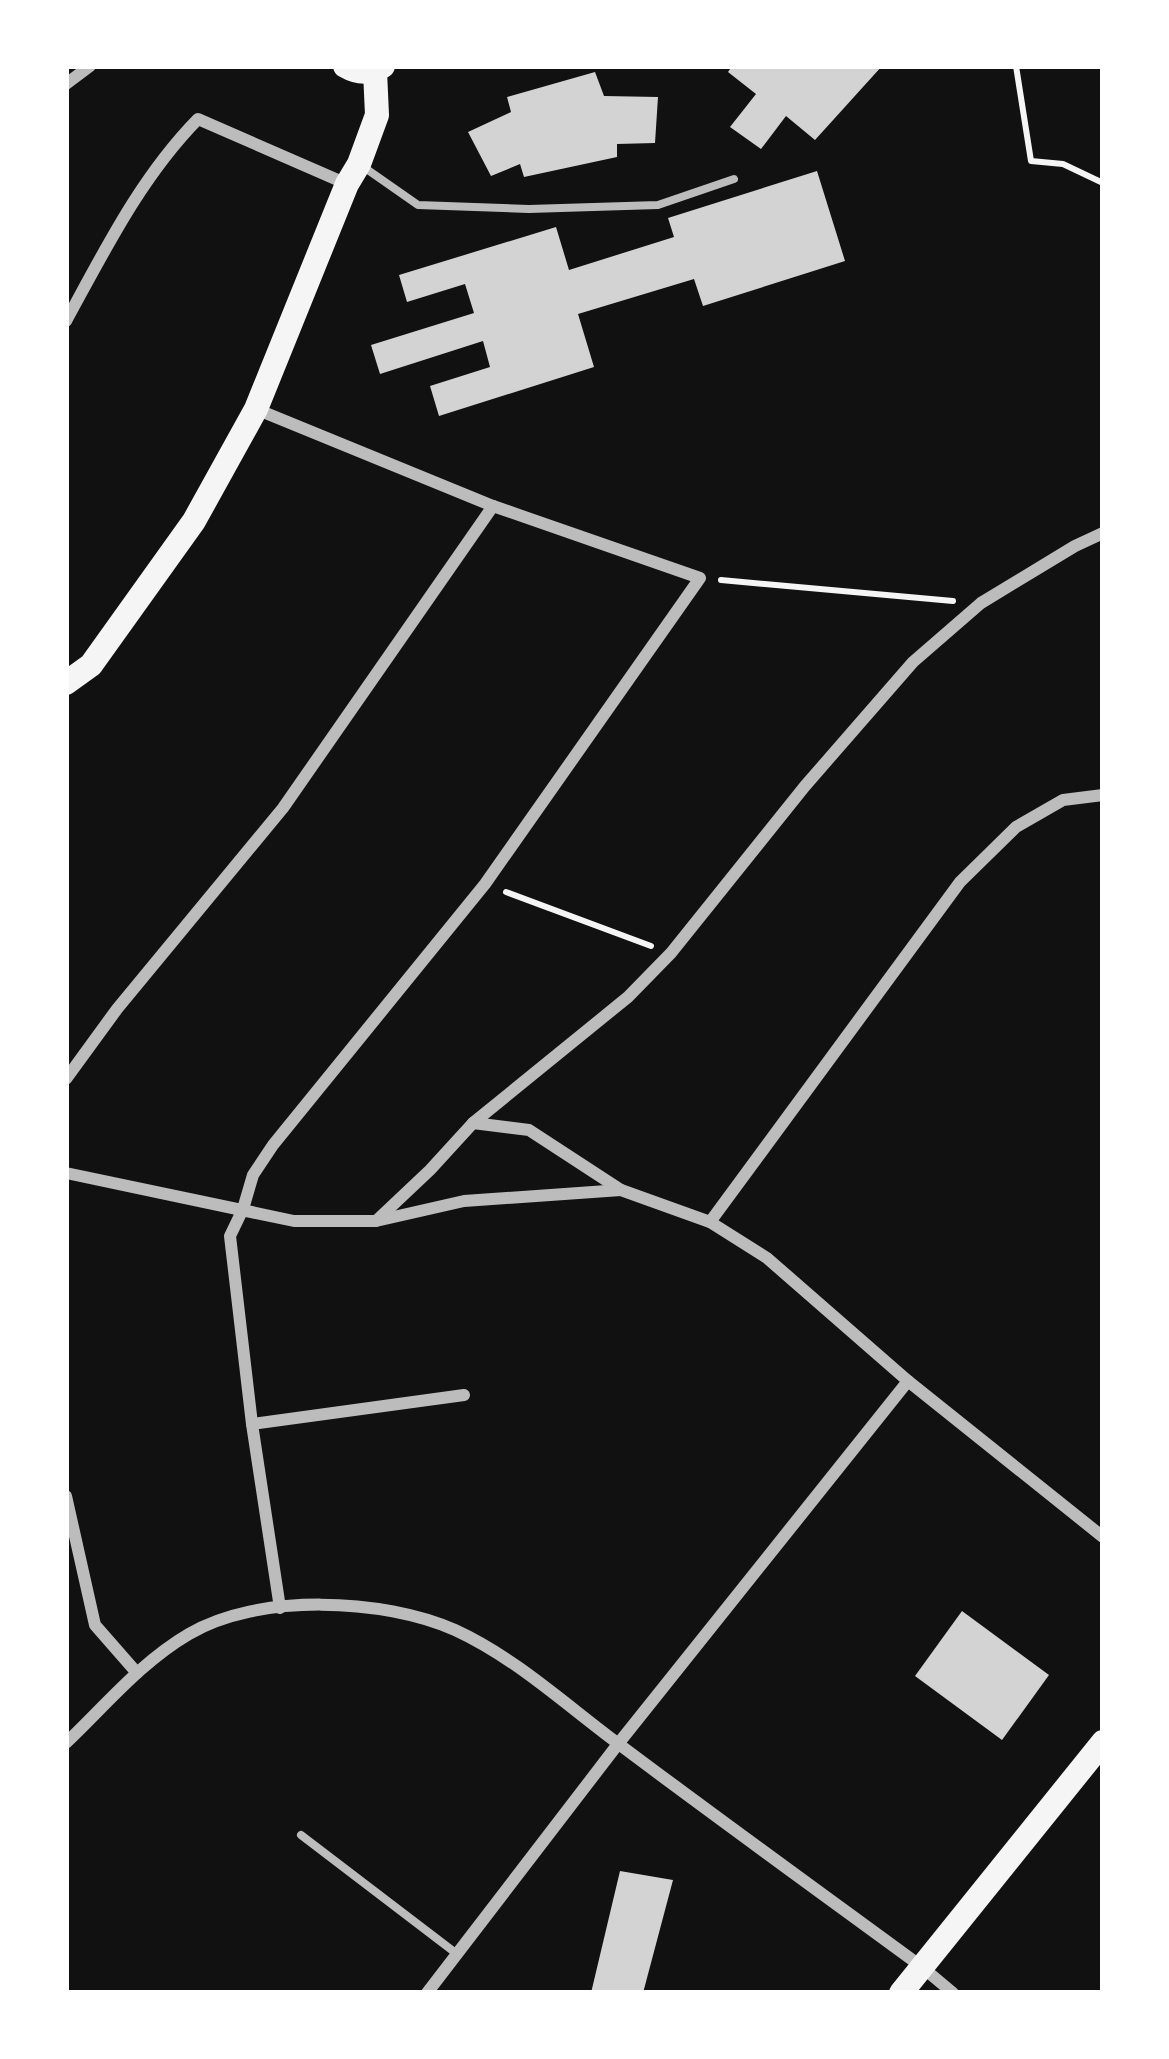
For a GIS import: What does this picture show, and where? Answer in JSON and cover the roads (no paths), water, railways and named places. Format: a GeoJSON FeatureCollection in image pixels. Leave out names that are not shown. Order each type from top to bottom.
{"type":"FeatureCollection","features":[{"type":"Feature","properties":{"kind":"main road"},"geometry":{"type":"LineString","coordinates":[[66,683],[92,665],[194,521],[256,409],[377,115],[379,68],[355,71],[344,66]]}},
{"type":"Feature","properties":{"kind":"main road"},"geometry":{"type":"LineString","coordinates":[[901,1993],[1103,1742]]}},
{"type":"Feature","properties":{"kind":"street"},"geometry":{"type":"LineString","coordinates":[[66,84],[90,66]]}},
{"type":"Feature","properties":{"kind":"street"},"geometry":{"type":"LineString","coordinates":[[66,321],[128,208],[197,119],[353,174]]}},
{"type":"Feature","properties":{"kind":"street"},"geometry":{"type":"LineString","coordinates":[[256,409],[494,506],[700,578],[485,884],[253,1175],[230,1236],[280,1608]]}},
{"type":"Feature","properties":{"kind":"street"},"geometry":{"type":"LineString","coordinates":[[66,1079],[117,1009],[283,808],[494,506]]}},
{"type":"Feature","properties":{"kind":"street"},"geometry":{"type":"LineString","coordinates":[[376,1221],[473,1123],[628,997],[671,953],[805,786],[914,662],[981,603],[1103,533]]}},
{"type":"Feature","properties":{"kind":"street"},"geometry":{"type":"LineString","coordinates":[[710,1222],[959,882],[1016,827],[1063,800],[1103,795]]}},
{"type":"Feature","properties":{"kind":"street"},"geometry":{"type":"LineString","coordinates":[[473,1123],[529,1130],[621,1190],[710,1222],[766,1258],[908,1381],[1103,1538]]}},
{"type":"Feature","properties":{"kind":"street"},"geometry":{"type":"LineString","coordinates":[[66,1173],[294,1221],[376,1221],[464,1201],[621,1190]]}},
{"type":"Feature","properties":{"kind":"street"},"geometry":{"type":"LineString","coordinates":[[427,1993],[618,1744],[908,1381]]}},
{"type":"Feature","properties":{"kind":"street"},"geometry":{"type":"LineString","coordinates":[[252,1424],[464,1395]]}},
{"type":"Feature","properties":{"kind":"street"},"geometry":{"type":"LineString","coordinates":[[66,1496],[94,1625],[137,1673]]}},
{"type":"Feature","properties":{"kind":"street"},"geometry":{"type":"LineString","coordinates":[[66,1743],[137,1673],[190,1633],[235,1616],[321,1604],[373,1607],[417,1617],[455,1630],[527,1674],[953,1993]]}},
{"type":"Feature","properties":{"kind":"lane"},"geometry":{"type":"LineString","coordinates":[[353,174],[418,205],[529,209],[658,205],[734,179]]}},
{"type":"Feature","properties":{"kind":"lane"},"geometry":{"type":"LineString","coordinates":[[301,1835],[458,1954]]}}]}
